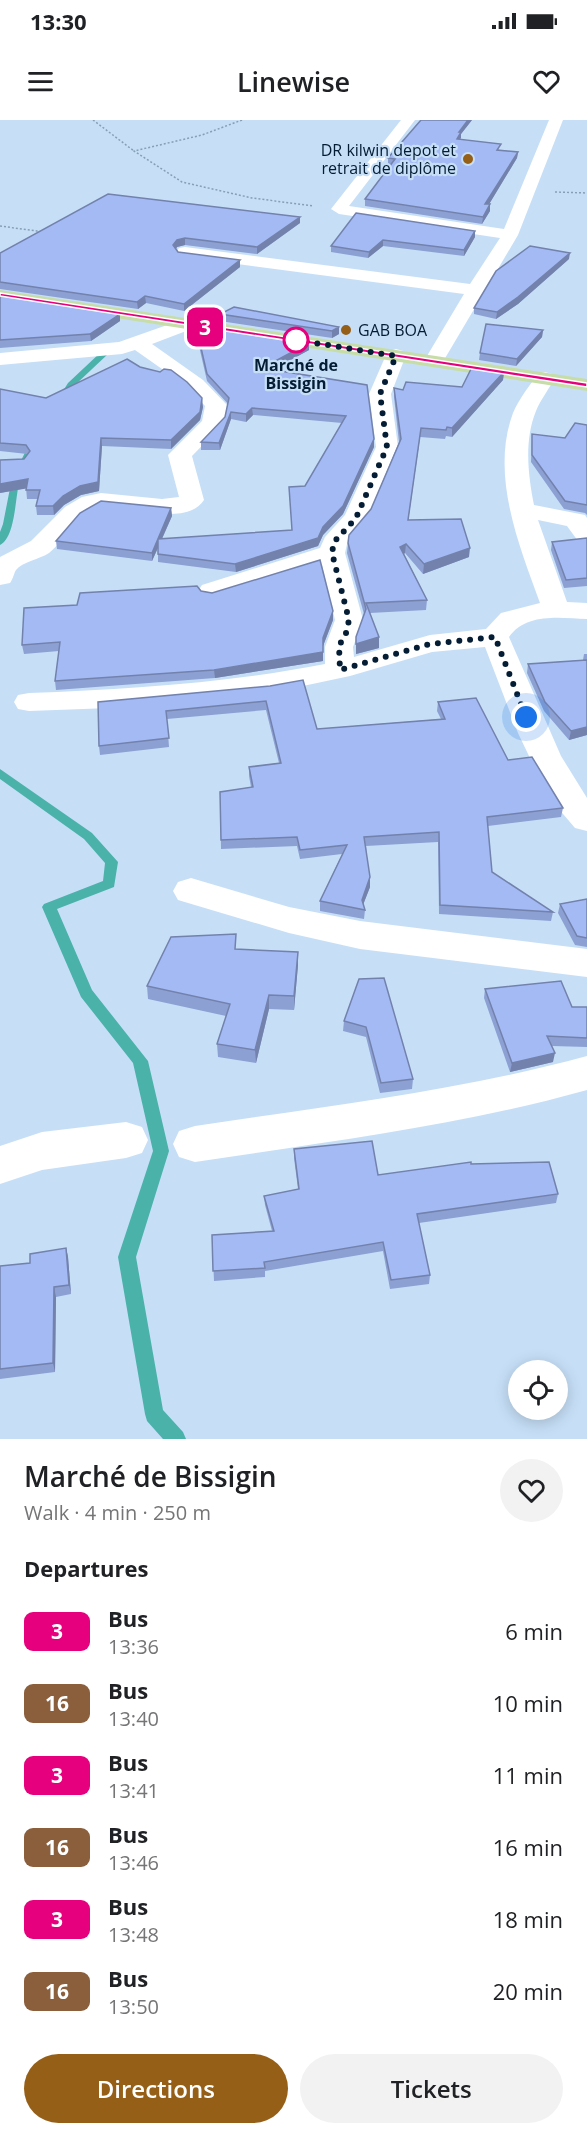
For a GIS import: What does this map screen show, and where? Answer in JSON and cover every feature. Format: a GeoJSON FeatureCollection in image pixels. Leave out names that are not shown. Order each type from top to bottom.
{"type":"FeatureCollection","features":[{"type":"Feature","properties":{"kind":"main road"},"geometry":{"type":"LineString","coordinates":[[0,295],[587,385]]}},
{"type":"Feature","properties":{"kind":"street"},"geometry":{"type":"LineString","coordinates":[[408,120],[339,209],[510,235]]}},
{"type":"Feature","properties":{"kind":"street"},"geometry":{"type":"LineString","coordinates":[[434,361],[510,235],[556,120]]}},
{"type":"Feature","properties":{"kind":"street"},"geometry":{"type":"LineString","coordinates":[[185,252],[475,290]]}},
{"type":"Feature","properties":{"kind":"street"},"geometry":{"type":"LineString","coordinates":[[0,358],[103,351],[138,343],[187,324]]}},
{"type":"Feature","properties":{"kind":"street"},"geometry":{"type":"LineString","coordinates":[[1,577],[3,567],[15,558],[38,549],[76,508],[86,503],[102,500],[168,506],[180,505],[192,500],[180,455],[213,423],[216,405],[196,384],[138,343]]}},
{"type":"Feature","properties":{"kind":"street"},"geometry":{"type":"LineString","coordinates":[[340,670],[339,646],[346,633],[349,620],[332,553],[334,542],[356,518],[387,447],[380,394],[396,356]]}},
{"type":"Feature","properties":{"kind":"street"},"geometry":{"type":"LineString","coordinates":[[545,378],[524,414],[517,454],[523,510],[536,557],[556,610]]}},
{"type":"Feature","properties":{"kind":"street"},"geometry":{"type":"LineString","coordinates":[[523,510],[576,520],[587,536]]}},
{"type":"Feature","properties":{"kind":"street"},"geometry":{"type":"LineString","coordinates":[[212,591],[332,553]]}},
{"type":"Feature","properties":{"kind":"street"},"geometry":{"type":"LineString","coordinates":[[587,611],[556,610],[514,617],[500,626],[495,637],[539,748],[575,808],[587,820]]}},
{"type":"Feature","properties":{"kind":"street"},"geometry":{"type":"LineString","coordinates":[[29,702],[110,699],[270,684],[340,670],[430,644],[495,637]]}},
{"type":"Feature","properties":{"kind":"street"},"geometry":{"type":"LineString","coordinates":[[192,891],[289,920],[360,935],[587,963]]}},
{"type":"Feature","properties":{"kind":"street"},"geometry":{"type":"LineString","coordinates":[[195,1144],[422,1109],[547,1084],[587,1073]]}},
{"type":"Feature","properties":{"kind":"street"},"geometry":{"type":"LineString","coordinates":[[0,1165],[42,1151],[126,1140]]}},
{"type":"Feature","properties":{"kind":"path"},"geometry":{"type":"LineString","coordinates":[[93,120],[134,151],[182,182],[252,198],[339,209]]}},
{"type":"Feature","properties":{"kind":"path"},"geometry":{"type":"LineString","coordinates":[[134,151],[202,135],[242,120]]}},
{"type":"Feature","properties":{"kind":"path"},"geometry":{"type":"LineString","coordinates":[[0,226],[46,232]]}},
{"type":"Feature","properties":{"kind":"building"},"geometry":{"type":"Polygon","coordinates":[[[421,120],[468,120],[457,139],[501,144],[497,150],[518,152],[485,204],[490,204],[483,217],[365,199],[395,159],[388,158],[421,120]]]}},
{"type":"Feature","properties":{"kind":"building"},"geometry":{"type":"Polygon","coordinates":[[[108,194],[300,217],[257,247],[185,238],[177,240],[173,245],[178,252],[240,260],[184,304],[145,296],[137,302],[0,282],[0,253],[108,194]]]}},
{"type":"Feature","properties":{"kind":"building"},"geometry":{"type":"Polygon","coordinates":[[[356,213],[475,231],[464,250],[383,240],[369,252],[331,246],[356,213]]]}},
{"type":"Feature","properties":{"kind":"building"},"geometry":{"type":"Polygon","coordinates":[[[530,246],[570,253],[497,312],[474,308],[496,271],[530,246]]]}},
{"type":"Feature","properties":{"kind":"building"},"geometry":{"type":"Polygon","coordinates":[[[0,295],[120,314],[90,334],[0,340],[0,295]]]}},
{"type":"Feature","properties":{"kind":"building"},"geometry":{"type":"Polygon","coordinates":[[[234,307],[339,327],[332,331],[220,314],[234,307]]]}},
{"type":"Feature","properties":{"kind":"building"},"geometry":{"type":"Polygon","coordinates":[[[486,324],[543,330],[517,359],[480,353],[486,324]]]}},
{"type":"Feature","properties":{"kind":"building"},"geometry":{"type":"Polygon","coordinates":[[[196,326],[309,343],[262,368],[367,385],[374,439],[343,506],[323,527],[318,538],[235,564],[158,554],[158,539],[292,530],[289,487],[305,486],[346,416],[252,408],[246,414],[231,412],[219,443],[201,442],[225,417],[229,398],[207,374],[196,326]]]}},
{"type":"Feature","properties":{"kind":"building"},"geometry":{"type":"Polygon","coordinates":[[[127,359],[140,367],[160,372],[164,369],[171,370],[187,382],[202,398],[200,412],[171,440],[101,438],[98,482],[80,486],[63,496],[53,506],[36,506],[40,490],[26,490],[28,479],[0,484],[0,460],[24,459],[30,451],[26,445],[0,443],[0,389],[46,398],[127,359]]]}},
{"type":"Feature","properties":{"kind":"building"},"geometry":{"type":"Polygon","coordinates":[[[472,367],[504,372],[452,428],[447,427],[446,430],[421,428],[408,520],[461,519],[470,548],[424,564],[406,544],[400,547],[427,600],[366,603],[379,637],[356,644],[356,637],[366,609],[348,543],[349,535],[371,509],[401,439],[394,388],[403,390],[406,382],[462,387],[472,367]]]}},
{"type":"Feature","properties":{"kind":"building"},"geometry":{"type":"Polygon","coordinates":[[[575,423],[587,425],[587,505],[565,501],[532,455],[532,434],[565,438],[575,423]]]}},
{"type":"Feature","properties":{"kind":"building"},"geometry":{"type":"Polygon","coordinates":[[[101,501],[171,508],[152,553],[56,541],[80,513],[101,501]]]}},
{"type":"Feature","properties":{"kind":"building"},"geometry":{"type":"Polygon","coordinates":[[[587,538],[587,578],[566,580],[552,542],[587,538]]]}},
{"type":"Feature","properties":{"kind":"building"},"geometry":{"type":"Polygon","coordinates":[[[320,560],[333,611],[323,638],[323,652],[214,670],[55,681],[60,642],[22,645],[24,608],[77,605],[80,593],[197,586],[201,591],[212,593],[320,560]]]}},
{"type":"Feature","properties":{"kind":"building"},"geometry":{"type":"Polygon","coordinates":[[[587,660],[587,727],[571,731],[545,702],[528,664],[587,660]]]}},
{"type":"Feature","properties":{"kind":"building"},"geometry":{"type":"Polygon","coordinates":[[[303,680],[317,729],[445,719],[438,702],[476,698],[508,760],[532,757],[563,808],[487,817],[492,872],[553,912],[440,905],[439,832],[364,837],[370,877],[362,900],[365,910],[320,901],[347,845],[300,850],[297,837],[221,840],[220,792],[253,787],[249,767],[281,763],[266,701],[166,711],[169,738],[99,746],[98,702],[270,686],[303,680]]]}},
{"type":"Feature","properties":{"kind":"building"},"geometry":{"type":"Polygon","coordinates":[[[587,899],[587,938],[577,936],[560,904],[587,899]]]}},
{"type":"Feature","properties":{"kind":"building"},"geometry":{"type":"Polygon","coordinates":[[[236,934],[235,949],[298,952],[294,996],[269,995],[255,1050],[217,1044],[230,1004],[147,986],[171,937],[236,934]]]}},
{"type":"Feature","properties":{"kind":"building"},"geometry":{"type":"Polygon","coordinates":[[[384,978],[413,1079],[381,1083],[366,1027],[344,1021],[359,979],[384,978]]]}},
{"type":"Feature","properties":{"kind":"building"},"geometry":{"type":"Polygon","coordinates":[[[561,981],[572,1007],[587,1007],[587,1038],[547,1036],[555,1053],[512,1063],[485,989],[561,981]]]}},
{"type":"Feature","properties":{"kind":"building"},"geometry":{"type":"Polygon","coordinates":[[[372,1141],[378,1175],[471,1162],[471,1164],[549,1162],[558,1194],[417,1214],[430,1275],[391,1280],[383,1242],[264,1262],[265,1268],[213,1271],[212,1235],[274,1231],[264,1196],[299,1189],[294,1149],[372,1141]]]}},
{"type":"Feature","properties":{"kind":"building"},"geometry":{"type":"Polygon","coordinates":[[[66,1248],[69,1285],[54,1287],[53,1363],[0,1369],[0,1266],[30,1263],[30,1254],[66,1248]]]}},
{"type":"Feature","properties":{"kind":"waterway"},"geometry":{"type":"LineString","coordinates":[[62,399],[71,385],[104,354]]}},
{"type":"Feature","properties":{"kind":"waterway"},"geometry":{"type":"LineString","coordinates":[[0,542],[8,524],[16,478],[35,441]]}},
{"type":"Feature","properties":{"kind":"waterway"},"geometry":{"type":"LineString","coordinates":[[0,773],[88,836],[112,862],[109,884],[49,907],[86,993],[140,1061],[161,1151],[127,1257],[154,1414],[176,1439]]}},
{"type":"Feature","properties":{"kind":"bus line","name":"3"},"geometry":{"type":"LineString","coordinates":[[0,295],[587,385]]}},
{"type":"Feature","properties":{"kind":"place","name":"DR kilwin depot et retrait de diplôme"},"geometry":{"type":"Point","coordinates":[468,159]}},
{"type":"Feature","properties":{"kind":"place","name":"GAB BOA"},"geometry":{"type":"Point","coordinates":[346,330]}},
{"type":"Feature","properties":{"kind":"place","name":"Marché de Bissigin"},"geometry":{"type":"Point","coordinates":[296,340]}},
{"type":"Feature","properties":{"kind":"route"},"geometry":{"type":"LineString","coordinates":[[296,340],[396,356],[380,394],[387,447],[356,518],[334,542],[332,553],[349,620],[346,633],[339,646],[340,670],[430,644],[495,637],[526,717]]}}]}
